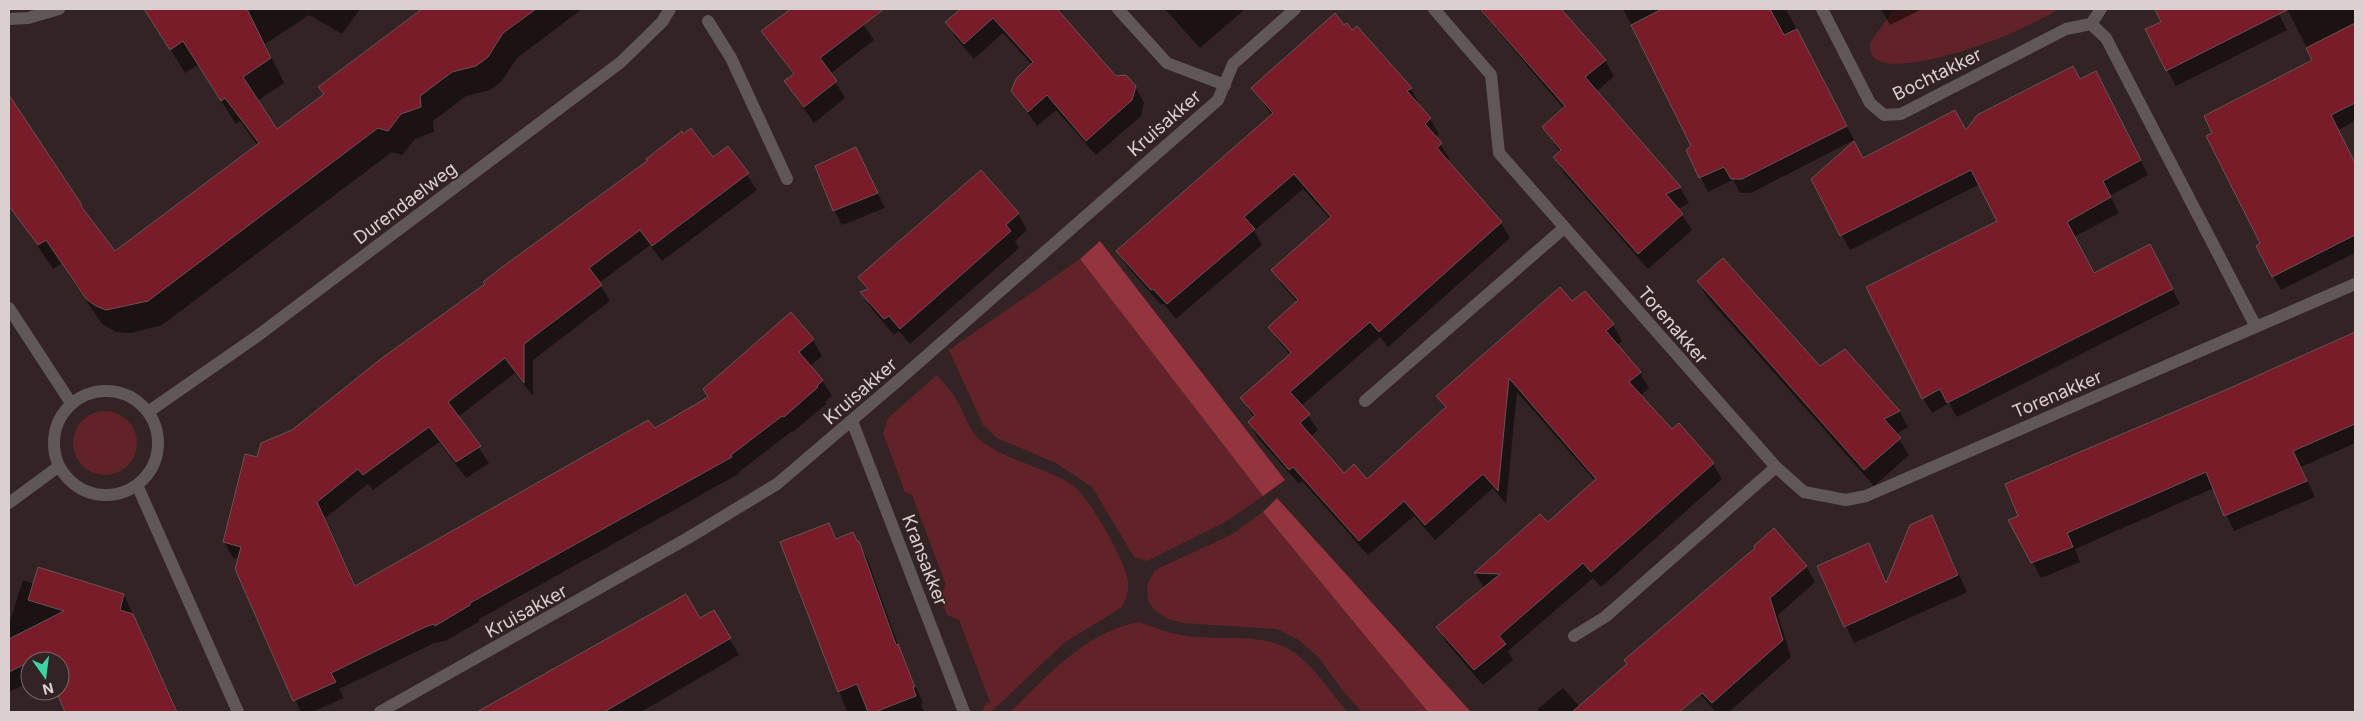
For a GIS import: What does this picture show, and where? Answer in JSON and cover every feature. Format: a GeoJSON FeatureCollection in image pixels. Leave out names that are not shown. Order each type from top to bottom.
{"type":"FeatureCollection","features":[{"type":"Feature","properties":{"kind":"street"},"geometry":{"type":"LineString","coordinates":[[9,19],[28,18],[59,9]]}},
{"type":"Feature","properties":{"kind":"street","name":"Durendaelweg"},"geometry":{"type":"LineString","coordinates":[[148,412],[256,337],[621,62],[662,22],[670,9]]}},
{"type":"Feature","properties":{"kind":"street"},"geometry":{"type":"LineString","coordinates":[[1118,9],[1166,63],[1225,85]]}},
{"type":"Feature","properties":{"kind":"street","name":"Kruisakker"},"geometry":{"type":"LineString","coordinates":[[380,712],[545,621],[739,509],[777,484],[852,421],[1218,100],[1234,64],[1295,9]]}},
{"type":"Feature","properties":{"kind":"street","name":"Torenakker"},"geometry":{"type":"LineString","coordinates":[[1434,9],[1491,75],[1499,153],[1776,467],[1804,492],[1846,500],[1866,496],[2355,284]]}},
{"type":"Feature","properties":{"kind":"street","name":"Bochtakker"},"geometry":{"type":"LineString","coordinates":[[1822,9],[1870,104],[1884,115],[1901,114],[2066,29],[2091,24]]}},
{"type":"Feature","properties":{"kind":"street"},"geometry":{"type":"LineString","coordinates":[[2101,9],[2091,24],[2106,38],[2256,326]]}},
{"type":"Feature","properties":{"kind":"street"},"geometry":{"type":"LineString","coordinates":[[708,21],[731,58],[787,179]]}},
{"type":"Feature","properties":{"kind":"street"},"geometry":{"type":"LineString","coordinates":[[1365,400],[1564,228]]}},
{"type":"Feature","properties":{"kind":"street"},"geometry":{"type":"LineString","coordinates":[[9,308],[71,403]]}},
{"type":"Feature","properties":{"kind":"street"},"geometry":{"type":"LineString","coordinates":[[118,392],[140,403],[148,412],[155,426],[158,441],[157,456],[151,470],[137,485],[114,496],[87,493],[74,485],[58,467],[52,443],[55,427],[71,403],[88,393],[118,392]]}},
{"type":"Feature","properties":{"kind":"street","name":"Kransakker"},"geometry":{"type":"LineString","coordinates":[[852,421],[964,712]]}},
{"type":"Feature","properties":{"kind":"street"},"geometry":{"type":"LineString","coordinates":[[9,503],[58,467]]}},
{"type":"Feature","properties":{"kind":"street"},"geometry":{"type":"LineString","coordinates":[[1574,636],[1605,616],[1776,467]]}},
{"type":"Feature","properties":{"kind":"street"},"geometry":{"type":"LineString","coordinates":[[137,485],[238,712]]}},
{"type":"Feature","properties":{"kind":"shaded area"},"geometry":{"type":"Polygon","coordinates":[[[1894,9],[2059,9],[1993,41],[1952,54],[1904,64],[1885,63],[1873,57],[1870,43],[1894,9]]]}},
{"type":"Feature","properties":{"kind":"shaded area"},"geometry":{"type":"Polygon","coordinates":[[[1100,241],[1285,480],[1263,496],[1080,259],[1100,241]]]}},
{"type":"Feature","properties":{"kind":"shaded area"},"geometry":{"type":"Polygon","coordinates":[[[1080,259],[1263,496],[1225,522],[1147,561],[1134,557],[1092,487],[1056,463],[997,438],[983,425],[949,350],[1080,259]]]}},
{"type":"Feature","properties":{"kind":"shaded area"},"geometry":{"type":"Polygon","coordinates":[[[937,375],[954,396],[973,432],[981,441],[1003,454],[1060,478],[1078,490],[1096,514],[1114,545],[1128,581],[1127,595],[1122,607],[1064,643],[991,712],[982,712],[986,703],[990,702],[959,620],[947,615],[940,598],[946,585],[912,495],[905,492],[883,433],[888,418],[937,375]]]}},
{"type":"Feature","properties":{"kind":"shaded area"},"geometry":{"type":"Polygon","coordinates":[[[105,411],[123,417],[131,425],[137,443],[131,461],[123,469],[105,475],[87,469],[79,461],[73,443],[79,425],[87,417],[105,411]]]}},
{"type":"Feature","properties":{"kind":"shaded area"},"geometry":{"type":"Polygon","coordinates":[[[1277,498],[1471,712],[1428,712],[1263,512],[1277,498]]]}},
{"type":"Feature","properties":{"kind":"shaded area"},"geometry":{"type":"Polygon","coordinates":[[[1263,512],[1428,712],[1362,712],[1343,691],[1320,659],[1299,640],[1277,629],[1183,623],[1168,619],[1154,610],[1148,600],[1147,585],[1155,570],[1231,535],[1263,512]]]}},
{"type":"Feature","properties":{"kind":"shaded area"},"geometry":{"type":"Polygon","coordinates":[[[1139,622],[1186,636],[1245,638],[1273,643],[1287,648],[1313,669],[1347,712],[1010,712],[1068,657],[1085,645],[1120,627],[1139,622]]]}},
{"type":"Feature","properties":{"kind":"building"},"geometry":{"type":"Polygon","coordinates":[[[144,9],[247,9],[271,58],[243,77],[277,129],[324,94],[318,87],[422,9],[536,9],[503,33],[488,57],[476,66],[452,72],[420,96],[421,107],[401,114],[388,131],[378,128],[148,301],[106,310],[86,299],[46,240],[38,245],[9,206],[9,95],[81,206],[115,251],[259,143],[225,98],[221,101],[183,41],[170,50],[144,9]]]}},
{"type":"Feature","properties":{"kind":"building"},"geometry":{"type":"Polygon","coordinates":[[[791,9],[884,9],[820,58],[837,81],[804,107],[784,81],[794,74],[761,31],[791,9]]]}},
{"type":"Feature","properties":{"kind":"building"},"geometry":{"type":"Polygon","coordinates":[[[961,9],[1057,9],[1116,76],[1126,75],[1136,86],[1132,100],[1086,141],[1047,95],[1028,112],[1011,91],[1016,79],[1033,62],[993,18],[964,44],[945,22],[961,9]]]}},
{"type":"Feature","properties":{"kind":"building"},"geometry":{"type":"Polygon","coordinates":[[[1480,9],[1561,9],[1606,60],[1585,77],[1681,187],[1666,194],[1683,214],[1638,254],[1553,157],[1561,150],[1542,127],[1565,106],[1480,9]]]}},
{"type":"Feature","properties":{"kind":"building"},"geometry":{"type":"Polygon","coordinates":[[[1662,9],[1770,9],[1784,35],[1797,29],[1847,126],[1742,179],[1731,179],[1724,167],[1699,178],[1686,150],[1691,146],[1631,25],[1662,9]]]}},
{"type":"Feature","properties":{"kind":"building"},"geometry":{"type":"Polygon","coordinates":[[[2155,9],[2289,9],[2166,71],[2145,29],[2161,22],[2155,9]]]}},
{"type":"Feature","properties":{"kind":"building"},"geometry":{"type":"Polygon","coordinates":[[[1335,13],[1344,25],[1347,23],[1352,30],[1357,26],[1412,88],[1407,91],[1431,118],[1425,124],[1442,143],[1437,148],[1502,222],[1379,332],[1370,322],[1290,392],[1310,414],[1300,423],[1344,473],[1354,464],[1367,479],[1446,407],[1436,396],[1560,287],[1572,301],[1585,291],[1614,324],[1606,331],[1641,372],[1629,382],[1672,429],[1679,423],[1714,463],[1591,572],[1583,563],[1499,636],[1506,644],[1474,670],[1436,627],[1500,574],[1474,573],[1540,514],[1548,522],[1596,479],[1509,378],[1498,491],[1483,474],[1425,525],[1404,501],[1359,541],[1293,467],[1289,470],[1248,422],[1255,415],[1240,398],[1291,353],[1268,327],[1298,300],[1271,270],[1331,217],[1294,174],[1244,217],[1255,229],[1167,304],[1153,289],[1151,290],[1116,251],[1273,113],[1251,88],[1335,13]]]}},
{"type":"Feature","properties":{"kind":"building"},"geometry":{"type":"Polygon","coordinates":[[[2355,23],[2355,103],[2331,115],[2355,163],[2355,235],[2272,277],[2256,246],[2260,243],[2206,136],[2212,133],[2204,116],[2312,60],[2306,48],[2355,23]]]}},
{"type":"Feature","properties":{"kind":"building"},"geometry":{"type":"Polygon","coordinates":[[[2073,66],[2080,79],[2096,71],[2141,160],[2103,181],[2111,197],[2067,222],[2094,273],[2150,244],[2173,289],[1947,403],[1940,389],[1922,399],[1866,287],[1997,221],[1971,170],[1840,236],[1811,179],[1854,141],[1863,158],[1955,110],[1966,130],[1977,115],[2073,66]]]}},
{"type":"Feature","properties":{"kind":"building"},"geometry":{"type":"Polygon","coordinates":[[[691,128],[713,157],[728,146],[749,173],[652,246],[640,230],[589,268],[602,285],[524,344],[524,383],[505,358],[448,402],[481,446],[456,462],[429,427],[363,475],[358,469],[317,502],[355,586],[648,420],[655,428],[708,397],[703,389],[791,312],[814,339],[799,352],[823,380],[818,387],[784,417],[782,416],[731,455],[732,457],[470,603],[470,605],[435,626],[434,624],[425,627],[331,673],[336,682],[293,701],[235,569],[241,547],[223,542],[245,454],[257,457],[261,443],[292,430],[382,358],[485,284],[483,282],[647,161],[646,159],[682,131],[683,134],[691,128]]]}},
{"type":"Feature","properties":{"kind":"building"},"geometry":{"type":"Polygon","coordinates":[[[856,147],[878,193],[833,211],[815,166],[856,147]]]}},
{"type":"Feature","properties":{"kind":"building"},"geometry":{"type":"Polygon","coordinates":[[[981,170],[1019,213],[1006,225],[1011,231],[900,329],[889,316],[884,319],[860,292],[868,289],[858,277],[981,170]]]}},
{"type":"Feature","properties":{"kind":"building"},"geometry":{"type":"Polygon","coordinates":[[[1723,258],[1820,366],[1845,349],[1900,411],[1884,419],[1901,438],[1864,470],[1697,281],[1723,258]]]}},
{"type":"Feature","properties":{"kind":"building"},"geometry":{"type":"Polygon","coordinates":[[[2355,332],[2355,424],[2293,451],[2307,481],[2224,516],[2206,472],[2067,533],[2073,547],[2031,563],[2008,520],[2018,516],[2005,484],[2230,388],[2355,332]]]}},
{"type":"Feature","properties":{"kind":"building"},"geometry":{"type":"Polygon","coordinates":[[[1932,515],[1958,575],[1844,627],[1817,566],[1869,543],[1886,583],[1910,525],[1932,515]]]}},
{"type":"Feature","properties":{"kind":"building"},"geometry":{"type":"Polygon","coordinates":[[[829,523],[836,539],[853,532],[857,541],[859,541],[896,645],[898,644],[915,687],[913,687],[916,696],[875,712],[868,712],[857,684],[838,692],[780,542],[829,523]]]}},
{"type":"Feature","properties":{"kind":"building"},"geometry":{"type":"Polygon","coordinates":[[[1774,528],[1807,566],[1770,598],[1783,640],[1712,703],[1702,693],[1679,712],[1572,712],[1627,664],[1624,660],[1755,548],[1754,546],[1774,528]]]}},
{"type":"Feature","properties":{"kind":"building"},"geometry":{"type":"Polygon","coordinates":[[[38,567],[124,594],[120,610],[133,614],[177,712],[65,712],[60,701],[70,701],[70,651],[20,651],[20,666],[9,672],[9,639],[64,611],[28,600],[38,567]]]}},
{"type":"Feature","properties":{"kind":"building"},"geometry":{"type":"Polygon","coordinates":[[[686,594],[700,618],[714,610],[731,638],[604,712],[477,712],[686,594]]]}}]}
